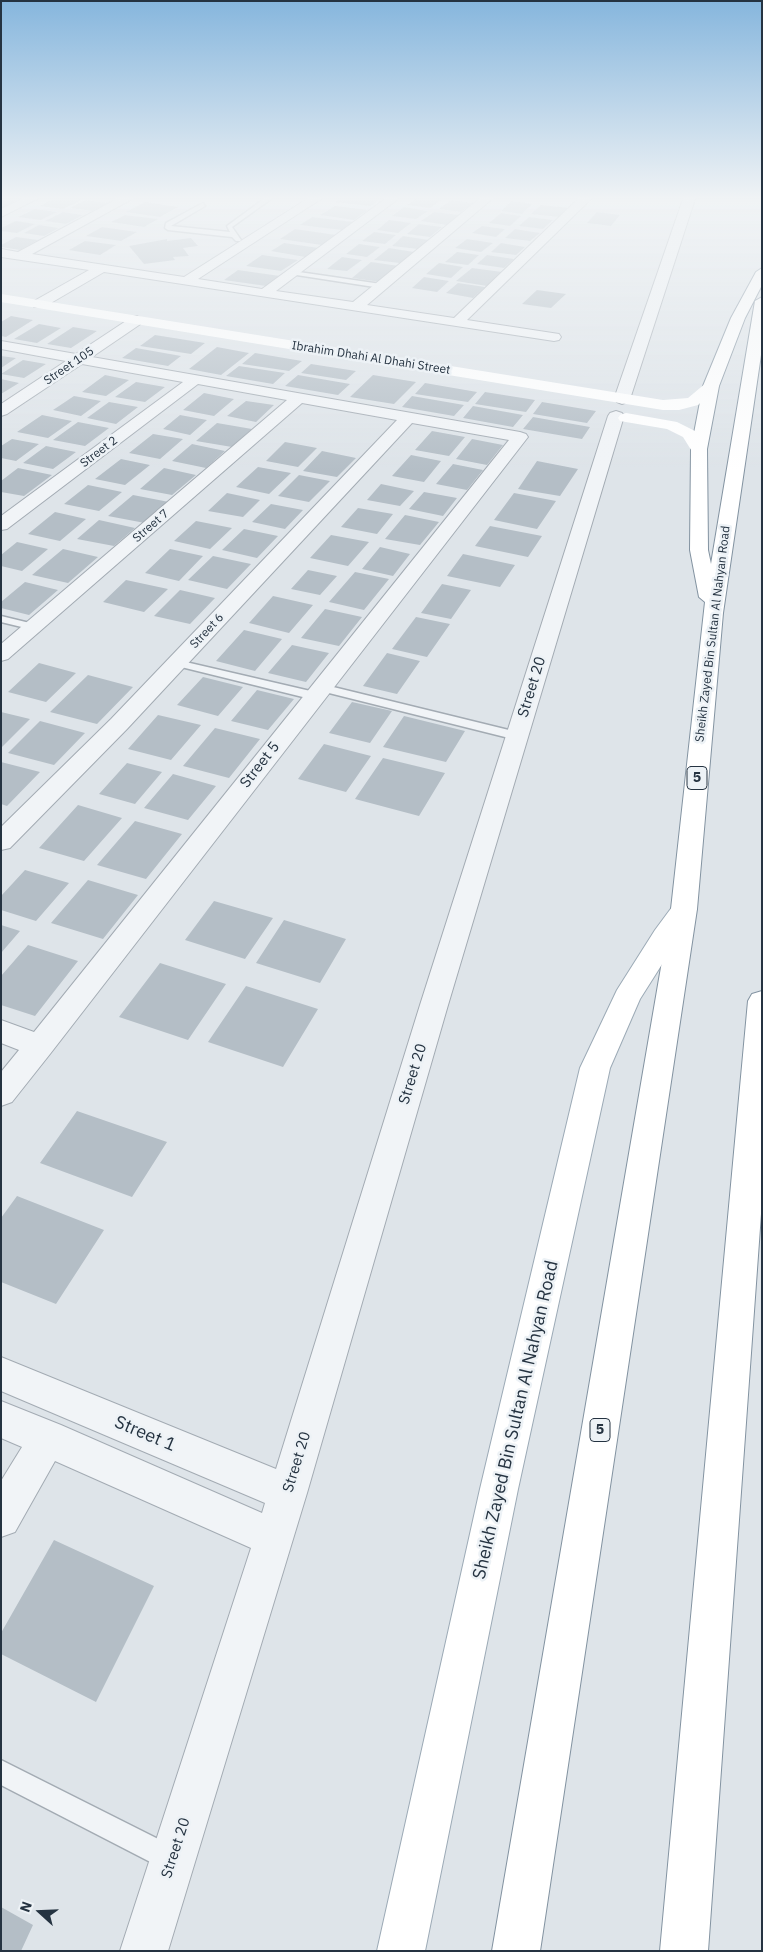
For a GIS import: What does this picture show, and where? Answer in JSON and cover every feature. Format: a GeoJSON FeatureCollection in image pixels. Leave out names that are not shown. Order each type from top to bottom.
{"type":"FeatureCollection","features":[{"type":"Feature","properties":{"kind":"main road"},"geometry":{"type":"LineString","coordinates":[[713,613],[698,550],[699,449],[711,386],[738,318],[753,290]]}},
{"type":"Feature","properties":{"kind":"main road","name":"Ibrahim Dhahi Al Dhahi Street"},"geometry":{"type":"LineString","coordinates":[[1,298],[137,320],[619,408]]}},
{"type":"Feature","properties":{"kind":"main road","name":"Sheikh Zayed Bin Sultan Al Nahyan Road"},"geometry":{"type":"LineString","coordinates":[[516,1951],[684,910],[713,613],[762,301]]}},
{"type":"Feature","properties":{"kind":"main road"},"geometry":{"type":"LineString","coordinates":[[619,408],[686,404],[702,396],[711,386]]}},
{"type":"Feature","properties":{"kind":"main road"},"geometry":{"type":"LineString","coordinates":[[619,408],[671,425],[690,434],[699,449]]}},
{"type":"Feature","properties":{"kind":"main road","name":"Sheikh Zayed Bin Sultan Al Nahyan Road"},"geometry":{"type":"LineString","coordinates":[[401,1951],[499,1489],[595,1068],[632,990],[664,937],[684,910]]}},
{"type":"Feature","properties":{"kind":"main road"},"geometry":{"type":"LineString","coordinates":[[684,1951],[762,1001]]}},
{"type":"Feature","properties":{"kind":"street"},"geometry":{"type":"LineString","coordinates":[[39,304],[64,290]]}},
{"type":"Feature","properties":{"kind":"street"},"geometry":{"type":"LineString","coordinates":[[57,307],[86,290]]}},
{"type":"Feature","properties":{"kind":"street"},"geometry":{"type":"LineString","coordinates":[[245,290],[554,337]]}},
{"type":"Feature","properties":{"kind":"street"},"geometry":{"type":"LineString","coordinates":[[264,293],[268,290]]}},
{"type":"Feature","properties":{"kind":"street"},"geometry":{"type":"LineString","coordinates":[[356,307],[377,290]]}},
{"type":"Feature","properties":{"kind":"street"},"geometry":{"type":"LineString","coordinates":[[456,323],[490,290]]}},
{"type":"Feature","properties":{"kind":"street","name":"Street 20"},"geometry":{"type":"LineString","coordinates":[[144,1951],[288,1493],[434,1005],[517,736],[619,408],[658,290]]}},
{"type":"Feature","properties":{"kind":"street","name":"Street 105"},"geometry":{"type":"LineString","coordinates":[[1,411],[137,320]]}},
{"type":"Feature","properties":{"kind":"street"},"geometry":{"type":"LineString","coordinates":[[1,345],[409,416]]}},
{"type":"Feature","properties":{"kind":"street","name":"Street 2"},"geometry":{"type":"LineString","coordinates":[[1,525],[196,379]]}},
{"type":"Feature","properties":{"kind":"street","name":"Street 7"},"geometry":{"type":"LineString","coordinates":[[1,655],[300,397]]}},
{"type":"Feature","properties":{"kind":"street","name":"Street 5"},"geometry":{"type":"LineString","coordinates":[[1,1094],[520,437],[409,416]]}},
{"type":"Feature","properties":{"kind":"street","name":"Street 6"},"geometry":{"type":"LineString","coordinates":[[1,842],[119,724],[409,416]]}},
{"type":"Feature","properties":{"kind":"street"},"geometry":{"type":"LineString","coordinates":[[1,1031],[40,1046]]}},
{"type":"Feature","properties":{"kind":"street","name":"Street 1"},"geometry":{"type":"LineString","coordinates":[[1,1374],[288,1493]]}},
{"type":"Feature","properties":{"kind":"street"},"geometry":{"type":"LineString","coordinates":[[1,1419],[274,1538]]}},
{"type":"Feature","properties":{"kind":"street"},"geometry":{"type":"LineString","coordinates":[[1,1518],[48,1438]]}},
{"type":"Feature","properties":{"kind":"lane"},"geometry":{"type":"LineString","coordinates":[[1,619],[34,627]]}},
{"type":"Feature","properties":{"kind":"lane"},"geometry":{"type":"LineString","coordinates":[[177,663],[517,736]]}},
{"type":"Feature","properties":{"kind":"lane"},"geometry":{"type":"LineString","coordinates":[[1,1772],[172,1860]]}},
{"type":"Feature","properties":{"kind":"building"},"geometry":{"type":"Polygon","coordinates":[[[449,290],[482,290],[473,298],[446,293],[449,290]]]}},
{"type":"Feature","properties":{"kind":"building"},"geometry":{"type":"Polygon","coordinates":[[[537,290],[566,294],[551,308],[522,304],[537,290]]]}},
{"type":"Feature","properties":{"kind":"building"},"geometry":{"type":"Polygon","coordinates":[[[11,316],[33,320],[6,337],[1,336],[1,322],[11,316]]]}},
{"type":"Feature","properties":{"kind":"building"},"geometry":{"type":"Polygon","coordinates":[[[39,324],[61,328],[37,343],[14,339],[39,324]]]}},
{"type":"Feature","properties":{"kind":"building"},"geometry":{"type":"Polygon","coordinates":[[[73,327],[97,331],[71,348],[47,344],[73,327]]]}},
{"type":"Feature","properties":{"kind":"building"},"geometry":{"type":"Polygon","coordinates":[[[155,335],[205,343],[191,354],[140,346],[155,335]]]}},
{"type":"Feature","properties":{"kind":"building"},"geometry":{"type":"Polygon","coordinates":[[[217,347],[249,353],[221,375],[189,369],[217,347]]]}},
{"type":"Feature","properties":{"kind":"building"},"geometry":{"type":"Polygon","coordinates":[[[136,348],[181,356],[168,366],[122,358],[136,348]]]}},
{"type":"Feature","properties":{"kind":"building"},"geometry":{"type":"Polygon","coordinates":[[[255,353],[302,361],[289,371],[242,364],[255,353]]]}},
{"type":"Feature","properties":{"kind":"building"},"geometry":{"type":"Polygon","coordinates":[[[1,356],[16,358],[1,368],[1,356]]]}},
{"type":"Feature","properties":{"kind":"building"},"geometry":{"type":"Polygon","coordinates":[[[23,360],[46,364],[24,378],[1,374],[23,360]]]}},
{"type":"Feature","properties":{"kind":"building"},"geometry":{"type":"Polygon","coordinates":[[[311,364],[356,371],[346,380],[301,373],[311,364]]]}},
{"type":"Feature","properties":{"kind":"building"},"geometry":{"type":"Polygon","coordinates":[[[239,366],[285,373],[273,384],[226,376],[239,366]]]}},
{"type":"Feature","properties":{"kind":"building"},"geometry":{"type":"Polygon","coordinates":[[[105,375],[129,380],[106,396],[82,392],[105,375]]]}},
{"type":"Feature","properties":{"kind":"building"},"geometry":{"type":"Polygon","coordinates":[[[298,375],[350,384],[338,395],[285,386],[298,375]]]}},
{"type":"Feature","properties":{"kind":"building"},"geometry":{"type":"Polygon","coordinates":[[[373,375],[416,382],[394,404],[350,397],[373,375]]]}},
{"type":"Feature","properties":{"kind":"building"},"geometry":{"type":"Polygon","coordinates":[[[1,379],[19,383],[1,394],[1,379]]]}},
{"type":"Feature","properties":{"kind":"building"},"geometry":{"type":"Polygon","coordinates":[[[136,382],[165,387],[145,402],[115,397],[136,382]]]}},
{"type":"Feature","properties":{"kind":"building"},"geometry":{"type":"Polygon","coordinates":[[[425,383],[477,392],[468,402],[415,394],[425,383]]]}},
{"type":"Feature","properties":{"kind":"building"},"geometry":{"type":"Polygon","coordinates":[[[485,392],[535,400],[526,412],[475,404],[485,392]]]}},
{"type":"Feature","properties":{"kind":"building"},"geometry":{"type":"Polygon","coordinates":[[[204,393],[234,399],[214,416],[183,410],[204,393]]]}},
{"type":"Feature","properties":{"kind":"building"},"geometry":{"type":"Polygon","coordinates":[[[74,396],[101,401],[81,416],[53,410],[74,396]]]}},
{"type":"Feature","properties":{"kind":"building"},"geometry":{"type":"Polygon","coordinates":[[[412,396],[464,405],[454,416],[402,407],[412,396]]]}},
{"type":"Feature","properties":{"kind":"building"},"geometry":{"type":"Polygon","coordinates":[[[246,401],[274,405],[256,422],[227,416],[246,401]]]}},
{"type":"Feature","properties":{"kind":"building"},"geometry":{"type":"Polygon","coordinates":[[[109,402],[138,407],[116,424],[87,418],[109,402]]]}},
{"type":"Feature","properties":{"kind":"building"},"geometry":{"type":"Polygon","coordinates":[[[542,402],[596,411],[587,423],[533,414],[542,402]]]}},
{"type":"Feature","properties":{"kind":"building"},"geometry":{"type":"Polygon","coordinates":[[[473,406],[523,415],[513,427],[463,418],[473,406]]]}},
{"type":"Feature","properties":{"kind":"building"},"geometry":{"type":"Polygon","coordinates":[[[42,415],[72,421],[48,438],[17,432],[42,415]]]}},
{"type":"Feature","properties":{"kind":"building"},"geometry":{"type":"Polygon","coordinates":[[[180,415],[207,420],[190,435],[163,429],[180,415]]]}},
{"type":"Feature","properties":{"kind":"building"},"geometry":{"type":"Polygon","coordinates":[[[533,417],[590,427],[582,439],[523,429],[533,417]]]}},
{"type":"Feature","properties":{"kind":"building"},"geometry":{"type":"Polygon","coordinates":[[[78,422],[109,428],[85,446],[53,440],[78,422]]]}},
{"type":"Feature","properties":{"kind":"building"},"geometry":{"type":"Polygon","coordinates":[[[217,423],[252,429],[232,447],[196,441],[217,423]]]}},
{"type":"Feature","properties":{"kind":"building"},"geometry":{"type":"Polygon","coordinates":[[[432,431],[465,437],[449,456],[415,450],[432,431]]]}},
{"type":"Feature","properties":{"kind":"building"},"geometry":{"type":"Polygon","coordinates":[[[153,434],[183,439],[160,459],[129,453],[153,434]]]}},
{"type":"Feature","properties":{"kind":"building"},"geometry":{"type":"Polygon","coordinates":[[[12,439],[39,444],[16,461],[1,458],[1,446],[12,439]]]}},
{"type":"Feature","properties":{"kind":"building"},"geometry":{"type":"Polygon","coordinates":[[[472,439],[503,445],[487,465],[456,459],[472,439]]]}},
{"type":"Feature","properties":{"kind":"building"},"geometry":{"type":"Polygon","coordinates":[[[285,442],[317,448],[298,467],[266,461],[285,442]]]}},
{"type":"Feature","properties":{"kind":"building"},"geometry":{"type":"Polygon","coordinates":[[[192,444],[225,451],[206,468],[172,461],[192,444]]]}},
{"type":"Feature","properties":{"kind":"building"},"geometry":{"type":"Polygon","coordinates":[[[46,446],[76,452],[53,469],[23,463],[46,446]]]}},
{"type":"Feature","properties":{"kind":"building"},"geometry":{"type":"Polygon","coordinates":[[[322,451],[356,458],[337,477],[303,471],[322,451]]]}},
{"type":"Feature","properties":{"kind":"building"},"geometry":{"type":"Polygon","coordinates":[[[411,455],[441,461],[424,482],[392,476],[411,455]]]}},
{"type":"Feature","properties":{"kind":"building"},"geometry":{"type":"Polygon","coordinates":[[[121,459],[150,465],[125,485],[95,479],[121,459]]]}},
{"type":"Feature","properties":{"kind":"building"},"geometry":{"type":"Polygon","coordinates":[[[537,461],[578,469],[560,496],[518,489],[537,461]]]}},
{"type":"Feature","properties":{"kind":"building"},"geometry":{"type":"Polygon","coordinates":[[[453,464],[483,470],[467,490],[436,484],[453,464]]]}},
{"type":"Feature","properties":{"kind":"building"},"geometry":{"type":"Polygon","coordinates":[[[258,467],[291,473],[269,494],[236,487],[258,467]]]}},
{"type":"Feature","properties":{"kind":"building"},"geometry":{"type":"Polygon","coordinates":[[[18,468],[52,475],[24,496],[1,492],[1,481],[18,468]]]}},
{"type":"Feature","properties":{"kind":"building"},"geometry":{"type":"Polygon","coordinates":[[[164,468],[196,475],[172,495],[140,489],[164,468]]]}},
{"type":"Feature","properties":{"kind":"building"},"geometry":{"type":"Polygon","coordinates":[[[299,475],[330,481],[309,502],[278,496],[299,475]]]}},
{"type":"Feature","properties":{"kind":"building"},"geometry":{"type":"Polygon","coordinates":[[[381,484],[414,491],[400,506],[367,500],[381,484]]]}},
{"type":"Feature","properties":{"kind":"building"},"geometry":{"type":"Polygon","coordinates":[[[88,485],[122,492],[99,511],[64,504],[88,485]]]}},
{"type":"Feature","properties":{"kind":"building"},"geometry":{"type":"Polygon","coordinates":[[[424,492],[457,498],[443,516],[409,509],[424,492]]]}},
{"type":"Feature","properties":{"kind":"building"},"geometry":{"type":"Polygon","coordinates":[[[227,493],[260,500],[243,517],[208,511],[227,493]]]}},
{"type":"Feature","properties":{"kind":"building"},"geometry":{"type":"Polygon","coordinates":[[[514,493],[556,501],[537,529],[494,520],[514,493]]]}},
{"type":"Feature","properties":{"kind":"building"},"geometry":{"type":"Polygon","coordinates":[[[133,495],[169,502],[145,523],[108,516],[133,495]]]}},
{"type":"Feature","properties":{"kind":"building"},"geometry":{"type":"Polygon","coordinates":[[[271,504],[303,510],[285,529],[252,522],[271,504]]]}},
{"type":"Feature","properties":{"kind":"building"},"geometry":{"type":"Polygon","coordinates":[[[358,508],[393,514],[377,534],[341,527],[358,508]]]}},
{"type":"Feature","properties":{"kind":"building"},"geometry":{"type":"Polygon","coordinates":[[[55,512],[86,519],[60,541],[28,534],[55,512]]]}},
{"type":"Feature","properties":{"kind":"building"},"geometry":{"type":"Polygon","coordinates":[[[405,515],[439,522],[420,545],[385,539],[405,515]]]}},
{"type":"Feature","properties":{"kind":"building"},"geometry":{"type":"Polygon","coordinates":[[[99,520],[135,528],[114,546],[77,539],[99,520]]]}},
{"type":"Feature","properties":{"kind":"building"},"geometry":{"type":"Polygon","coordinates":[[[196,521],[232,528],[210,549],[174,541],[196,521]]]}},
{"type":"Feature","properties":{"kind":"building"},"geometry":{"type":"Polygon","coordinates":[[[490,526],[542,536],[528,557],[475,546],[490,526]]]}},
{"type":"Feature","properties":{"kind":"building"},"geometry":{"type":"Polygon","coordinates":[[[244,529],[278,536],[257,558],[222,550],[244,529]]]}},
{"type":"Feature","properties":{"kind":"building"},"geometry":{"type":"Polygon","coordinates":[[[331,535],[369,542],[348,566],[310,558],[331,535]]]}},
{"type":"Feature","properties":{"kind":"building"},"geometry":{"type":"Polygon","coordinates":[[[17,542],[48,549],[22,571],[1,566],[1,555],[17,542]]]}},
{"type":"Feature","properties":{"kind":"building"},"geometry":{"type":"Polygon","coordinates":[[[380,547],[410,554],[393,576],[362,569],[380,547]]]}},
{"type":"Feature","properties":{"kind":"building"},"geometry":{"type":"Polygon","coordinates":[[[63,549],[98,557],[68,583],[32,575],[63,549]]]}},
{"type":"Feature","properties":{"kind":"building"},"geometry":{"type":"Polygon","coordinates":[[[170,549],[203,556],[179,581],[145,573],[170,549]]]}},
{"type":"Feature","properties":{"kind":"building"},"geometry":{"type":"Polygon","coordinates":[[[463,554],[515,565],[500,587],[447,576],[463,554]]]}},
{"type":"Feature","properties":{"kind":"building"},"geometry":{"type":"Polygon","coordinates":[[[213,556],[251,564],[227,589],[188,580],[213,556]]]}},
{"type":"Feature","properties":{"kind":"building"},"geometry":{"type":"Polygon","coordinates":[[[308,570],[337,576],[320,595],[291,589],[308,570]]]}},
{"type":"Feature","properties":{"kind":"building"},"geometry":{"type":"Polygon","coordinates":[[[355,572],[389,579],[364,610],[329,602],[355,572]]]}},
{"type":"Feature","properties":{"kind":"building"},"geometry":{"type":"Polygon","coordinates":[[[126,580],[168,589],[144,612],[103,602],[126,580]]]}},
{"type":"Feature","properties":{"kind":"building"},"geometry":{"type":"Polygon","coordinates":[[[25,582],[58,590],[29,615],[1,608],[1,602],[25,582]]]}},
{"type":"Feature","properties":{"kind":"building"},"geometry":{"type":"Polygon","coordinates":[[[442,584],[471,590],[451,619],[421,613],[442,584]]]}},
{"type":"Feature","properties":{"kind":"building"},"geometry":{"type":"Polygon","coordinates":[[[180,590],[215,598],[190,624],[154,616],[180,590]]]}},
{"type":"Feature","properties":{"kind":"building"},"geometry":{"type":"Polygon","coordinates":[[[273,596],[313,605],[289,633],[249,623],[273,596]]]}},
{"type":"Feature","properties":{"kind":"building"},"geometry":{"type":"Polygon","coordinates":[[[325,609],[362,617],[339,646],[301,638],[325,609]]]}},
{"type":"Feature","properties":{"kind":"building"},"geometry":{"type":"Polygon","coordinates":[[[416,617],[450,624],[427,657],[392,649],[416,617]]]}},
{"type":"Feature","properties":{"kind":"building"},"geometry":{"type":"Polygon","coordinates":[[[244,630],[282,639],[255,671],[216,661],[244,630]]]}},
{"type":"Feature","properties":{"kind":"building"},"geometry":{"type":"Polygon","coordinates":[[[292,645],[329,653],[306,682],[268,673],[292,645]]]}},
{"type":"Feature","properties":{"kind":"building"},"geometry":{"type":"Polygon","coordinates":[[[387,653],[420,661],[397,694],[363,686],[387,653]]]}},
{"type":"Feature","properties":{"kind":"building"},"geometry":{"type":"Polygon","coordinates":[[[39,663],[76,673],[46,702],[8,692],[39,663]]]}},
{"type":"Feature","properties":{"kind":"building"},"geometry":{"type":"Polygon","coordinates":[[[88,675],[133,687],[97,724],[50,712],[88,675]]]}},
{"type":"Feature","properties":{"kind":"building"},"geometry":{"type":"Polygon","coordinates":[[[203,677],[243,687],[218,716],[177,705],[203,677]]]}},
{"type":"Feature","properties":{"kind":"building"},"geometry":{"type":"Polygon","coordinates":[[[257,690],[294,699],[268,730],[231,721],[257,690]]]}},
{"type":"Feature","properties":{"kind":"building"},"geometry":{"type":"Polygon","coordinates":[[[352,702],[392,711],[370,743],[329,733],[352,702]]]}},
{"type":"Feature","properties":{"kind":"building"},"geometry":{"type":"Polygon","coordinates":[[[1,712],[30,719],[1,748],[1,712]]]}},
{"type":"Feature","properties":{"kind":"building"},"geometry":{"type":"Polygon","coordinates":[[[158,715],[201,725],[171,760],[128,749],[158,715]]]}},
{"type":"Feature","properties":{"kind":"building"},"geometry":{"type":"Polygon","coordinates":[[[404,716],[465,731],[446,762],[383,747],[404,716]]]}},
{"type":"Feature","properties":{"kind":"building"},"geometry":{"type":"Polygon","coordinates":[[[40,721],[85,733],[54,765],[8,753],[40,721]]]}},
{"type":"Feature","properties":{"kind":"building"},"geometry":{"type":"Polygon","coordinates":[[[215,728],[260,739],[229,778],[183,766],[215,728]]]}},
{"type":"Feature","properties":{"kind":"building"},"geometry":{"type":"Polygon","coordinates":[[[324,744],[371,756],[346,792],[298,779],[324,744]]]}},
{"type":"Feature","properties":{"kind":"building"},"geometry":{"type":"Polygon","coordinates":[[[383,758],[445,773],[419,816],[355,799],[383,758]]]}},
{"type":"Feature","properties":{"kind":"building"},"geometry":{"type":"Polygon","coordinates":[[[1,762],[40,772],[7,806],[1,804],[1,762]]]}},
{"type":"Feature","properties":{"kind":"building"},"geometry":{"type":"Polygon","coordinates":[[[127,763],[162,772],[135,804],[99,794],[127,763]]]}},
{"type":"Feature","properties":{"kind":"building"},"geometry":{"type":"Polygon","coordinates":[[[173,774],[216,786],[188,820],[144,808],[173,774]]]}},
{"type":"Feature","properties":{"kind":"building"},"geometry":{"type":"Polygon","coordinates":[[[78,805],[122,818],[84,861],[39,848],[78,805]]]}},
{"type":"Feature","properties":{"kind":"building"},"geometry":{"type":"Polygon","coordinates":[[[135,821],[182,834],[146,879],[97,865],[135,821]]]}},
{"type":"Feature","properties":{"kind":"building"},"geometry":{"type":"Polygon","coordinates":[[[25,870],[69,883],[36,921],[1,910],[1,896],[25,870]]]}},
{"type":"Feature","properties":{"kind":"building"},"geometry":{"type":"Polygon","coordinates":[[[88,880],[138,895],[103,939],[51,923],[88,880]]]}},
{"type":"Feature","properties":{"kind":"building"},"geometry":{"type":"Polygon","coordinates":[[[214,901],[273,918],[245,959],[185,940],[214,901]]]}},
{"type":"Feature","properties":{"kind":"building"},"geometry":{"type":"Polygon","coordinates":[[[284,920],[346,939],[320,983],[256,963],[284,920]]]}},
{"type":"Feature","properties":{"kind":"building"},"geometry":{"type":"Polygon","coordinates":[[[1,925],[20,931],[1,953],[1,925]]]}},
{"type":"Feature","properties":{"kind":"building"},"geometry":{"type":"Polygon","coordinates":[[[28,945],[78,961],[35,1016],[1,1005],[1,976],[28,945]]]}},
{"type":"Feature","properties":{"kind":"building"},"geometry":{"type":"Polygon","coordinates":[[[160,963],[226,984],[188,1040],[119,1017],[160,963]]]}},
{"type":"Feature","properties":{"kind":"building"},"geometry":{"type":"Polygon","coordinates":[[[246,986],[318,1009],[283,1067],[208,1042],[246,986]]]}},
{"type":"Feature","properties":{"kind":"building"},"geometry":{"type":"Polygon","coordinates":[[[77,1111],[167,1142],[132,1197],[40,1163],[77,1111]]]}},
{"type":"Feature","properties":{"kind":"building"},"geometry":{"type":"Polygon","coordinates":[[[17,1196],[104,1230],[56,1304],[1,1282],[1,1218],[17,1196]]]}},
{"type":"Feature","properties":{"kind":"building"},"geometry":{"type":"Polygon","coordinates":[[[54,1540],[154,1586],[96,1702],[1,1654],[1,1633],[54,1540]]]}},
{"type":"Feature","properties":{"kind":"building"},"geometry":{"type":"Polygon","coordinates":[[[1,1907],[33,1925],[21,1951],[1,1951],[1,1907]]]}}]}
